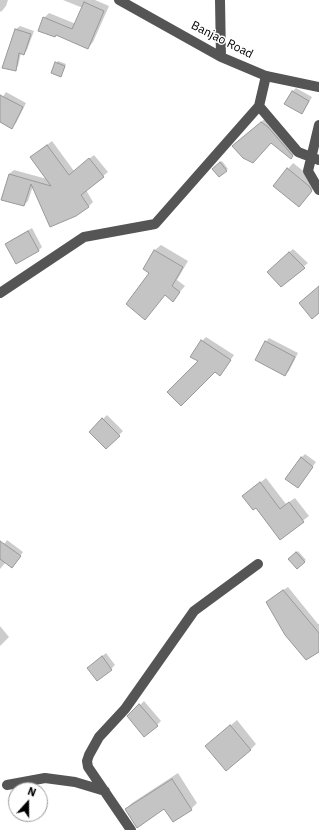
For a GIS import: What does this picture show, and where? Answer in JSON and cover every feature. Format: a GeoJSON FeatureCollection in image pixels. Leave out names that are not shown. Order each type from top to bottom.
{"type":"FeatureCollection","features":[{"type":"Feature","properties":{"kind":"street","name":"Banjao Road"},"geometry":{"type":"LineString","coordinates":[[119,0],[221,57],[266,76],[319,87]]}},
{"type":"Feature","properties":{"kind":"street"},"geometry":{"type":"LineString","coordinates":[[220,0],[221,57]]}},
{"type":"Feature","properties":{"kind":"street"},"geometry":{"type":"LineString","coordinates":[[0,293],[84,237],[155,224],[259,106],[266,76]]}},
{"type":"Feature","properties":{"kind":"street"},"geometry":{"type":"LineString","coordinates":[[259,106],[298,152],[315,158]]}},
{"type":"Feature","properties":{"kind":"street"},"geometry":{"type":"LineString","coordinates":[[319,125],[315,158],[308,171],[319,190]]}},
{"type":"Feature","properties":{"kind":"street"},"geometry":{"type":"LineString","coordinates":[[131,830],[88,767],[87,760],[89,755],[99,737],[125,709],[194,611],[258,564]]}},
{"type":"Feature","properties":{"kind":"street"},"geometry":{"type":"LineString","coordinates":[[7,785],[45,778],[75,782],[105,791]]}},
{"type":"Feature","properties":{"kind":"building"},"geometry":{"type":"Polygon","coordinates":[[[84,2],[104,11],[88,49],[56,35],[55,37],[38,31],[43,17],[72,29],[84,2]]]}},
{"type":"Feature","properties":{"kind":"building"},"geometry":{"type":"Polygon","coordinates":[[[15,29],[31,34],[24,55],[19,53],[16,71],[2,68],[15,29]]]}},
{"type":"Feature","properties":{"kind":"building"},"geometry":{"type":"Polygon","coordinates":[[[55,62],[65,66],[61,77],[51,73],[55,62]]]}},
{"type":"Feature","properties":{"kind":"building"},"geometry":{"type":"Polygon","coordinates":[[[292,91],[309,101],[302,114],[284,104],[292,91]]]}},
{"type":"Feature","properties":{"kind":"building"},"geometry":{"type":"Polygon","coordinates":[[[0,95],[23,107],[12,129],[0,122],[0,95]]]}},
{"type":"Feature","properties":{"kind":"building"},"geometry":{"type":"Polygon","coordinates":[[[261,122],[268,127],[293,156],[291,159],[271,143],[253,163],[243,158],[232,146],[261,122]]]}},
{"type":"Feature","properties":{"kind":"building"},"geometry":{"type":"Polygon","coordinates":[[[47,145],[69,175],[89,158],[104,177],[81,195],[89,207],[76,216],[50,227],[31,184],[24,206],[1,200],[9,174],[51,186],[30,157],[47,145]]]}},
{"type":"Feature","properties":{"kind":"building"},"geometry":{"type":"Polygon","coordinates":[[[220,162],[227,171],[219,177],[212,169],[220,162]]]}},
{"type":"Feature","properties":{"kind":"building"},"geometry":{"type":"Polygon","coordinates":[[[287,168],[309,186],[312,191],[299,207],[273,186],[287,168]]]}},
{"type":"Feature","properties":{"kind":"building"},"geometry":{"type":"Polygon","coordinates":[[[28,231],[39,251],[16,264],[5,244],[28,231]]]}},
{"type":"Feature","properties":{"kind":"building"},"geometry":{"type":"Polygon","coordinates":[[[154,250],[183,267],[172,286],[180,292],[173,302],[165,295],[145,320],[126,304],[149,273],[143,269],[154,250]]]}},
{"type":"Feature","properties":{"kind":"building"},"geometry":{"type":"Polygon","coordinates":[[[289,252],[305,268],[281,287],[267,272],[289,252]]]}},
{"type":"Feature","properties":{"kind":"building"},"geometry":{"type":"Polygon","coordinates":[[[319,286],[319,313],[312,319],[299,303],[319,286]]]}},
{"type":"Feature","properties":{"kind":"building"},"geometry":{"type":"Polygon","coordinates":[[[201,340],[231,360],[220,376],[215,372],[181,406],[167,392],[198,361],[190,357],[201,340]]]}},
{"type":"Feature","properties":{"kind":"building"},"geometry":{"type":"Polygon","coordinates":[[[265,341],[295,357],[285,376],[255,360],[265,341]]]}},
{"type":"Feature","properties":{"kind":"building"},"geometry":{"type":"Polygon","coordinates":[[[102,418],[120,436],[106,449],[89,432],[102,418]]]}},
{"type":"Feature","properties":{"kind":"building"},"geometry":{"type":"Polygon","coordinates":[[[301,457],[313,467],[298,488],[285,479],[301,457]]]}},
{"type":"Feature","properties":{"kind":"building"},"geometry":{"type":"Polygon","coordinates":[[[260,482],[280,509],[289,502],[304,522],[280,540],[256,508],[253,510],[242,496],[260,482]]]}},
{"type":"Feature","properties":{"kind":"building"},"geometry":{"type":"Polygon","coordinates":[[[0,541],[21,556],[12,568],[0,559],[0,541]]]}},
{"type":"Feature","properties":{"kind":"building"},"geometry":{"type":"Polygon","coordinates":[[[296,552],[305,562],[297,569],[288,559],[296,552]]]}},
{"type":"Feature","properties":{"kind":"building"},"geometry":{"type":"Polygon","coordinates":[[[283,590],[319,633],[319,652],[306,660],[285,635],[266,602],[283,590]]]}},
{"type":"Feature","properties":{"kind":"building"},"geometry":{"type":"Polygon","coordinates":[[[102,656],[112,670],[97,681],[87,668],[102,656]]]}},
{"type":"Feature","properties":{"kind":"building"},"geometry":{"type":"Polygon","coordinates":[[[139,704],[158,726],[144,737],[127,716],[139,704]]]}},
{"type":"Feature","properties":{"kind":"building"},"geometry":{"type":"Polygon","coordinates":[[[230,725],[251,750],[226,771],[205,746],[230,725]]]}},
{"type":"Feature","properties":{"kind":"building"},"geometry":{"type":"Polygon","coordinates":[[[172,779],[192,810],[173,822],[164,809],[137,828],[125,809],[172,779]]]}}]}
